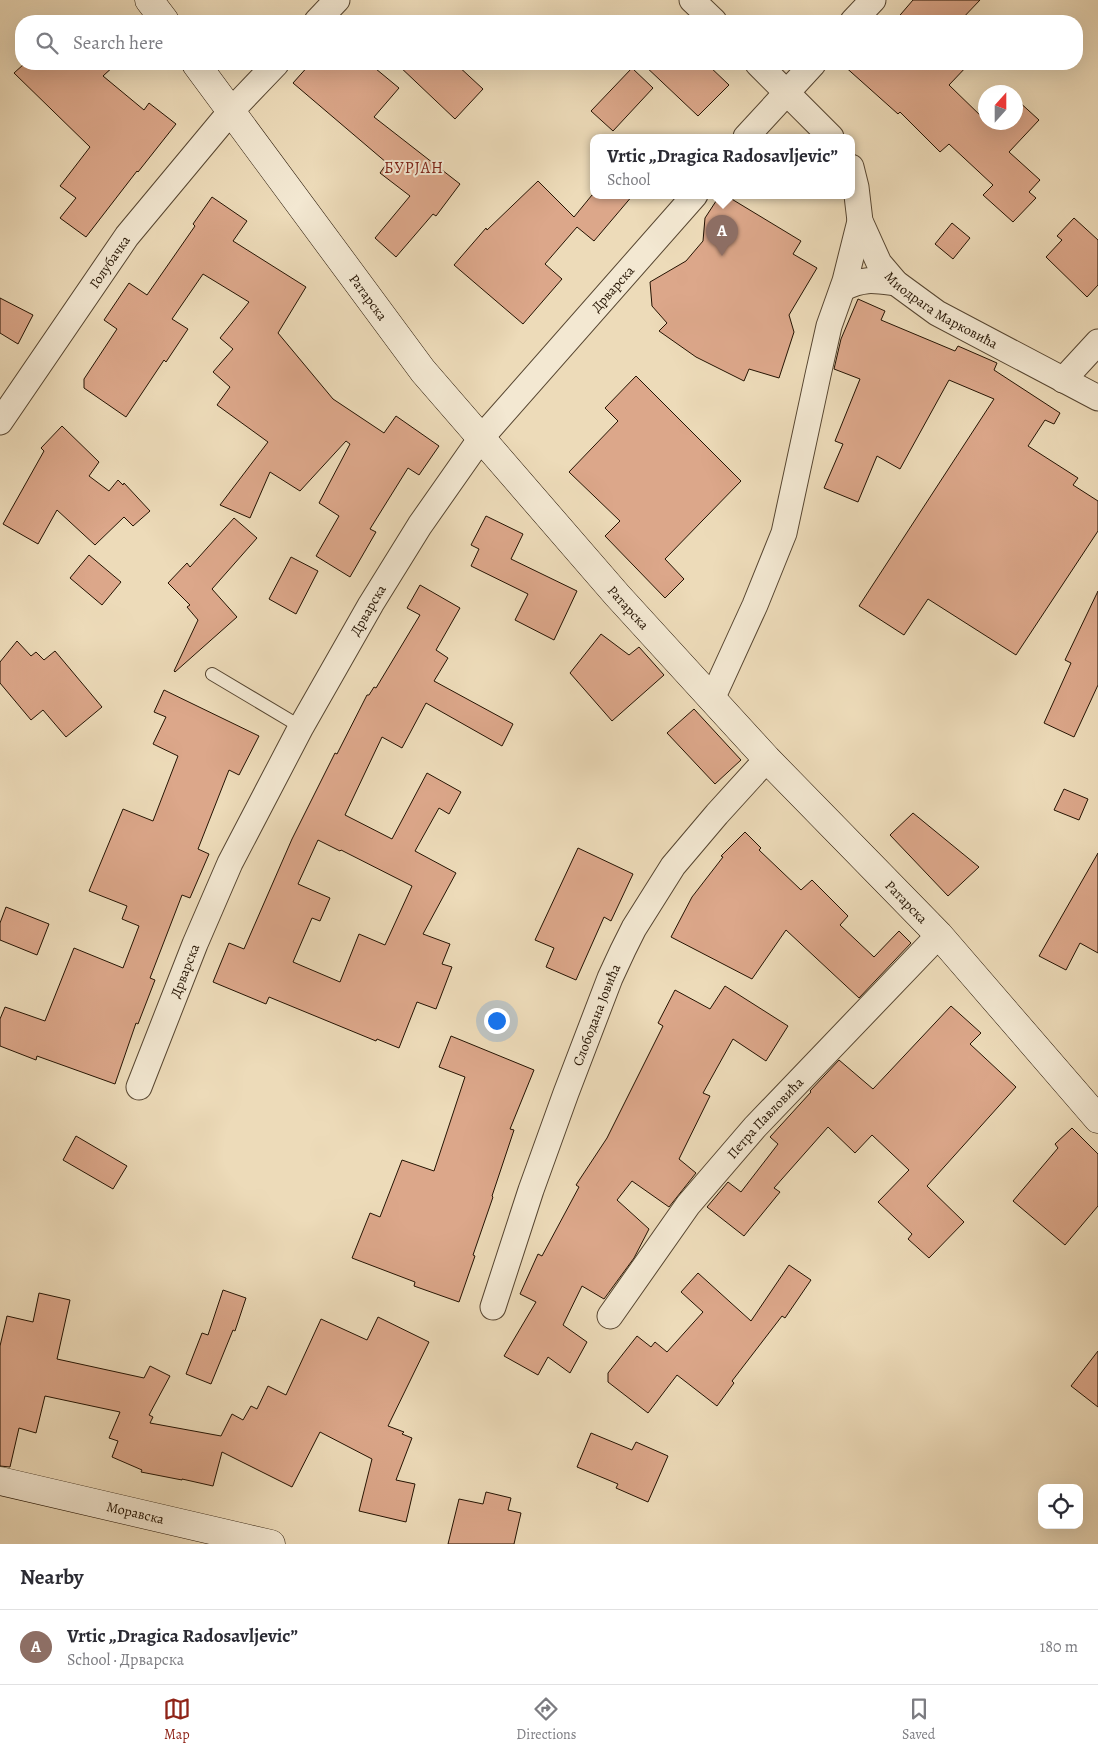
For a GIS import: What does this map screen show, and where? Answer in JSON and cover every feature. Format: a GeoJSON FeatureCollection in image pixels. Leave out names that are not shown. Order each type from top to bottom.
{"type":"FeatureCollection","features":[{"type":"Feature","properties":{"kind":"street"},"geometry":{"type":"LineString","coordinates":[[149,0],[160,15]]}},
{"type":"Feature","properties":{"kind":"street"},"geometry":{"type":"LineString","coordinates":[[322,15],[337,0]]}},
{"type":"Feature","properties":{"kind":"street"},"geometry":{"type":"LineString","coordinates":[[692,0],[708,15]]}},
{"type":"Feature","properties":{"kind":"street"},"geometry":{"type":"LineString","coordinates":[[859,15],[873,0]]}},
{"type":"Feature","properties":{"kind":"street","name":"Ратарска"},"geometry":{"type":"LineString","coordinates":[[200,70],[423,371],[617,595],[767,759],[939,935],[1098,1119]]}},
{"type":"Feature","properties":{"kind":"street","name":"Голубачка"},"geometry":{"type":"LineString","coordinates":[[1,420],[127,236],[231,111],[270,70]]}},
{"type":"Feature","properties":{"kind":"street"},"geometry":{"type":"LineString","coordinates":[[764,70],[828,134]]}},
{"type":"Feature","properties":{"kind":"street"},"geometry":{"type":"LineString","coordinates":[[749,134],[807,70]]}},
{"type":"Feature","properties":{"kind":"street","name":"Миодрага Марковића"},"geometry":{"type":"LineString","coordinates":[[855,183],[860,221],[879,263],[896,284],[937,313],[1098,398]]}},
{"type":"Feature","properties":{"kind":"street","name":"Дрварска"},"geometry":{"type":"LineString","coordinates":[[139,1087],[195,944],[230,863],[301,727],[370,604],[420,524],[481,438],[692,199]]}},
{"type":"Feature","properties":{"kind":"street"},"geometry":{"type":"LineString","coordinates":[[712,699],[755,605],[784,533],[818,375],[860,221]]}},
{"type":"Feature","properties":{"kind":"street"},"geometry":{"type":"LineString","coordinates":[[843,288],[858,281],[870,280],[896,284]]}},
{"type":"Feature","properties":{"kind":"street"},"geometry":{"type":"LineString","coordinates":[[1063,380],[1098,342]]}},
{"type":"Feature","properties":{"kind":"street","name":"Слободана Јовића"},"geometry":{"type":"LineString","coordinates":[[493,1307],[531,1190],[563,1101],[610,978],[634,928],[673,866],[767,759]]}},
{"type":"Feature","properties":{"kind":"street","name":"Петра Павловића"},"geometry":{"type":"LineString","coordinates":[[610,1316],[688,1205],[755,1127],[939,935]]}},
{"type":"Feature","properties":{"kind":"street","name":"Моравска"},"geometry":{"type":"LineString","coordinates":[[0,1481],[271,1544]]}},
{"type":"Feature","properties":{"kind":"lane"},"geometry":{"type":"LineString","coordinates":[[212,674],[301,727]]}},
{"type":"Feature","properties":{"kind":"building"},"geometry":{"type":"Polygon","coordinates":[[[913,0],[980,0],[966,15],[900,15],[913,0]]]}},
{"type":"Feature","properties":{"kind":"building"},"geometry":{"type":"Polygon","coordinates":[[[17,70],[110,70],[103,76],[144,110],[149,103],[176,124],[86,237],[60,218],[76,198],[60,186],[90,147],[14,73],[17,70]]]}},
{"type":"Feature","properties":{"kind":"building"},"geometry":{"type":"Polygon","coordinates":[[[305,70],[377,70],[399,88],[374,117],[460,184],[436,216],[433,214],[396,257],[375,238],[410,196],[380,173],[387,163],[293,83],[305,70]]]}},
{"type":"Feature","properties":{"kind":"building"},"geometry":{"type":"Polygon","coordinates":[[[403,70],[462,70],[483,89],[455,119],[403,70]]]}},
{"type":"Feature","properties":{"kind":"building"},"geometry":{"type":"Polygon","coordinates":[[[630,70],[634,70],[653,88],[613,131],[591,111],[630,70]]]}},
{"type":"Feature","properties":{"kind":"building"},"geometry":{"type":"Polygon","coordinates":[[[649,70],[713,70],[729,85],[698,116],[649,70]]]}},
{"type":"Feature","properties":{"kind":"building"},"geometry":{"type":"Polygon","coordinates":[[[849,70],[963,70],[949,85],[978,113],[978,130],[1023,130],[1023,105],[1039,120],[1009,152],[1040,180],[1029,192],[1036,198],[1013,222],[983,195],[993,185],[949,144],[940,152],[900,112],[898,114],[849,70]]]}},
{"type":"Feature","properties":{"kind":"building"},"geometry":{"type":"Polygon","coordinates":[[[538,181],[574,217],[590,197],[590,199],[630,199],[594,241],[577,227],[545,264],[562,279],[523,324],[454,265],[486,228],[487,230],[538,181]]]}},
{"type":"Feature","properties":{"kind":"building"},"geometry":{"type":"Polygon","coordinates":[[[212,197],[247,221],[233,241],[306,287],[278,333],[333,399],[384,433],[396,416],[439,446],[419,475],[408,468],[370,529],[376,532],[350,577],[316,556],[339,516],[319,503],[350,444],[346,441],[300,491],[270,472],[250,518],[220,505],[268,442],[217,405],[230,387],[213,372],[233,349],[220,338],[249,302],[203,274],[172,319],[188,329],[166,362],[164,360],[126,417],[84,388],[84,379],[117,329],[104,320],[129,283],[147,295],[195,226],[193,224],[212,197]]]}},
{"type":"Feature","properties":{"kind":"building"},"geometry":{"type":"Polygon","coordinates":[[[717,199],[732,199],[801,241],[793,254],[817,268],[789,315],[794,332],[779,378],[749,369],[744,381],[696,357],[659,331],[667,323],[652,306],[650,282],[686,261],[703,241],[705,218],[717,199]]]}},
{"type":"Feature","properties":{"kind":"building"},"geometry":{"type":"Polygon","coordinates":[[[1074,218],[1098,240],[1098,285],[1087,297],[1046,257],[1062,240],[1057,236],[1074,218]]]}},
{"type":"Feature","properties":{"kind":"building"},"geometry":{"type":"Polygon","coordinates":[[[952,223],[970,238],[953,259],[935,244],[952,223]]]}},
{"type":"Feature","properties":{"kind":"building"},"geometry":{"type":"Polygon","coordinates":[[[0,298],[33,315],[18,344],[0,333],[0,298]]]}},
{"type":"Feature","properties":{"kind":"building"},"geometry":{"type":"Polygon","coordinates":[[[858,299],[885,311],[881,320],[955,351],[958,346],[997,363],[994,370],[1060,413],[1054,424],[1045,420],[1028,446],[1078,478],[1073,485],[1098,501],[1098,531],[1016,655],[928,599],[904,635],[859,606],[994,399],[949,380],[900,469],[877,456],[858,502],[824,488],[843,444],[835,441],[860,379],[834,369],[841,339],[858,299]]]}},
{"type":"Feature","properties":{"kind":"building"},"geometry":{"type":"Polygon","coordinates":[[[636,376],[741,481],[665,559],[684,579],[665,598],[605,536],[620,521],[569,472],[618,421],[605,408],[636,376]]]}},
{"type":"Feature","properties":{"kind":"building"},"geometry":{"type":"Polygon","coordinates":[[[62,426],[99,462],[89,476],[109,491],[118,480],[123,485],[124,483],[150,511],[133,526],[124,517],[95,545],[57,510],[38,544],[3,524],[44,451],[41,448],[62,426]]]}},
{"type":"Feature","properties":{"kind":"building"},"geometry":{"type":"Polygon","coordinates":[[[486,516],[523,534],[511,559],[577,591],[554,640],[515,620],[528,594],[471,566],[479,549],[471,545],[486,516]]]}},
{"type":"Feature","properties":{"kind":"building"},"geometry":{"type":"Polygon","coordinates":[[[234,518],[257,538],[212,589],[237,617],[175,672],[198,620],[187,607],[190,605],[168,583],[187,563],[190,567],[234,518]]]}},
{"type":"Feature","properties":{"kind":"building"},"geometry":{"type":"Polygon","coordinates":[[[89,555],[121,582],[102,605],[70,578],[89,555]]]}},
{"type":"Feature","properties":{"kind":"building"},"geometry":{"type":"Polygon","coordinates":[[[291,557],[318,571],[296,614],[269,599],[291,557]]]}},
{"type":"Feature","properties":{"kind":"building"},"geometry":{"type":"Polygon","coordinates":[[[420,585],[460,608],[436,650],[448,658],[434,681],[513,724],[502,746],[426,703],[402,748],[382,737],[345,815],[392,839],[427,773],[461,792],[449,814],[439,808],[415,851],[456,873],[423,934],[450,944],[442,964],[452,967],[436,1009],[417,1002],[399,1048],[377,1039],[376,1041],[269,997],[266,1004],[213,982],[229,943],[244,949],[292,839],[335,753],[337,754],[367,695],[369,695],[374,687],[376,688],[420,615],[407,608],[420,585]],[[318,840],[298,884],[330,898],[320,921],[312,918],[293,962],[340,982],[359,934],[385,945],[412,886],[318,840]]]}},
{"type":"Feature","properties":{"kind":"building"},"geometry":{"type":"Polygon","coordinates":[[[1098,591],[1098,685],[1074,737],[1044,723],[1071,663],[1065,660],[1098,591]]]}},
{"type":"Feature","properties":{"kind":"building"},"geometry":{"type":"Polygon","coordinates":[[[601,634],[629,655],[639,647],[664,675],[612,721],[570,673],[601,634]]]}},
{"type":"Feature","properties":{"kind":"building"},"geometry":{"type":"Polygon","coordinates":[[[17,641],[31,656],[36,652],[44,660],[55,651],[102,707],[66,737],[43,710],[31,720],[0,683],[0,662],[17,641]]]}},
{"type":"Feature","properties":{"kind":"building"},"geometry":{"type":"Polygon","coordinates":[[[164,690],[259,736],[239,775],[229,770],[198,849],[209,854],[190,898],[182,895],[150,978],[155,980],[138,1024],[136,1023],[115,1084],[37,1056],[36,1060],[0,1046],[0,1019],[5,1007],[45,1021],[74,948],[123,968],[139,926],[122,919],[127,906],[89,891],[123,809],[153,821],[178,756],[153,744],[166,717],[154,712],[164,690]]]}},
{"type":"Feature","properties":{"kind":"building"},"geometry":{"type":"Polygon","coordinates":[[[694,709],[741,760],[715,784],[667,733],[694,709]]]}},
{"type":"Feature","properties":{"kind":"building"},"geometry":{"type":"Polygon","coordinates":[[[1064,789],[1088,799],[1079,820],[1054,810],[1064,789]]]}},
{"type":"Feature","properties":{"kind":"building"},"geometry":{"type":"Polygon","coordinates":[[[913,813],[979,867],[948,896],[890,835],[913,813]]]}},
{"type":"Feature","properties":{"kind":"building"},"geometry":{"type":"Polygon","coordinates":[[[745,832],[761,848],[759,850],[801,890],[812,880],[848,916],[840,925],[874,957],[899,931],[911,943],[859,998],[786,930],[752,979],[671,937],[692,897],[723,857],[721,856],[745,832]]]}},
{"type":"Feature","properties":{"kind":"building"},"geometry":{"type":"Polygon","coordinates":[[[578,848],[633,874],[611,921],[604,917],[576,980],[546,967],[554,948],[535,940],[578,848]]]}},
{"type":"Feature","properties":{"kind":"building"},"geometry":{"type":"Polygon","coordinates":[[[1098,853],[1098,953],[1080,943],[1066,970],[1039,956],[1098,853]]]}},
{"type":"Feature","properties":{"kind":"building"},"geometry":{"type":"Polygon","coordinates":[[[6,907],[49,924],[37,955],[0,940],[0,923],[6,907]]]}},
{"type":"Feature","properties":{"kind":"building"},"geometry":{"type":"Polygon","coordinates":[[[725,986],[788,1026],[766,1061],[733,1039],[703,1093],[710,1096],[679,1159],[696,1173],[669,1207],[632,1181],[617,1200],[649,1229],[634,1258],[604,1299],[582,1286],[563,1325],[587,1342],[570,1373],[548,1357],[538,1375],[504,1356],[536,1302],[520,1294],[538,1254],[542,1256],[579,1187],[576,1185],[607,1138],[663,1026],[658,1023],[675,990],[710,1009],[725,986]]]}},
{"type":"Feature","properties":{"kind":"building"},"geometry":{"type":"Polygon","coordinates":[[[951,1006],[981,1033],[970,1044],[1016,1087],[927,1186],[964,1222],[929,1258],[908,1239],[912,1234],[878,1202],[909,1170],[872,1135],[855,1153],[828,1127],[774,1188],[780,1192],[744,1236],[707,1207],[728,1182],[741,1192],[778,1144],[770,1137],[839,1060],[873,1089],[951,1006]]]}},
{"type":"Feature","properties":{"kind":"building"},"geometry":{"type":"Polygon","coordinates":[[[451,1036],[534,1070],[510,1129],[514,1130],[459,1302],[414,1286],[415,1282],[352,1258],[370,1213],[380,1217],[402,1160],[434,1171],[465,1077],[439,1067],[451,1036]]]}},
{"type":"Feature","properties":{"kind":"building"},"geometry":{"type":"Polygon","coordinates":[[[1072,1128],[1098,1154],[1098,1206],[1065,1245],[1013,1201],[1058,1148],[1055,1144],[1072,1128]]]}},
{"type":"Feature","properties":{"kind":"building"},"geometry":{"type":"Polygon","coordinates":[[[76,1136],[127,1166],[113,1189],[63,1160],[76,1136]]]}},
{"type":"Feature","properties":{"kind":"building"},"geometry":{"type":"Polygon","coordinates":[[[789,1265],[811,1280],[785,1318],[782,1316],[732,1381],[734,1383],[717,1406],[677,1375],[648,1413],[608,1382],[608,1373],[637,1336],[651,1347],[655,1342],[667,1352],[703,1312],[681,1292],[698,1273],[751,1321],[789,1265]]]}},
{"type":"Feature","properties":{"kind":"building"},"geometry":{"type":"Polygon","coordinates":[[[223,1290],[246,1298],[235,1331],[233,1330],[211,1384],[186,1374],[202,1333],[208,1335],[223,1290]]]}},
{"type":"Feature","properties":{"kind":"building"},"geometry":{"type":"Polygon","coordinates":[[[39,1293],[70,1300],[57,1359],[144,1378],[150,1366],[170,1376],[149,1415],[153,1417],[150,1423],[221,1436],[232,1414],[243,1420],[251,1406],[257,1409],[268,1386],[286,1395],[321,1319],[367,1340],[378,1317],[429,1342],[388,1426],[404,1432],[402,1434],[412,1438],[396,1480],[415,1484],[406,1522],[359,1511],[372,1459],[320,1432],[292,1487],[222,1452],[213,1486],[141,1472],[142,1470],[112,1457],[118,1441],[109,1438],[120,1412],[45,1396],[36,1433],[19,1428],[10,1467],[0,1466],[0,1346],[7,1316],[33,1322],[39,1293]]]}},
{"type":"Feature","properties":{"kind":"building"},"geometry":{"type":"Polygon","coordinates":[[[1098,1351],[1098,1407],[1071,1386],[1098,1351]]]}},
{"type":"Feature","properties":{"kind":"building"},"geometry":{"type":"Polygon","coordinates":[[[591,1433],[632,1450],[636,1442],[668,1456],[648,1502],[616,1488],[618,1484],[577,1467],[591,1433]]]}},
{"type":"Feature","properties":{"kind":"building"},"geometry":{"type":"Polygon","coordinates":[[[486,1492],[511,1498],[508,1510],[521,1513],[514,1544],[448,1544],[459,1499],[483,1504],[486,1492]]]}},
{"type":"Feature","properties":{"kind":"place","name":"Vrtic „Dragica Radosavljevic”"},"geometry":{"type":"Point","coordinates":[722,256]}},
{"type":"Feature","properties":{"kind":"district","name":"БУРЈАН"},"geometry":{"type":"Point","coordinates":[414,168]}}]}
